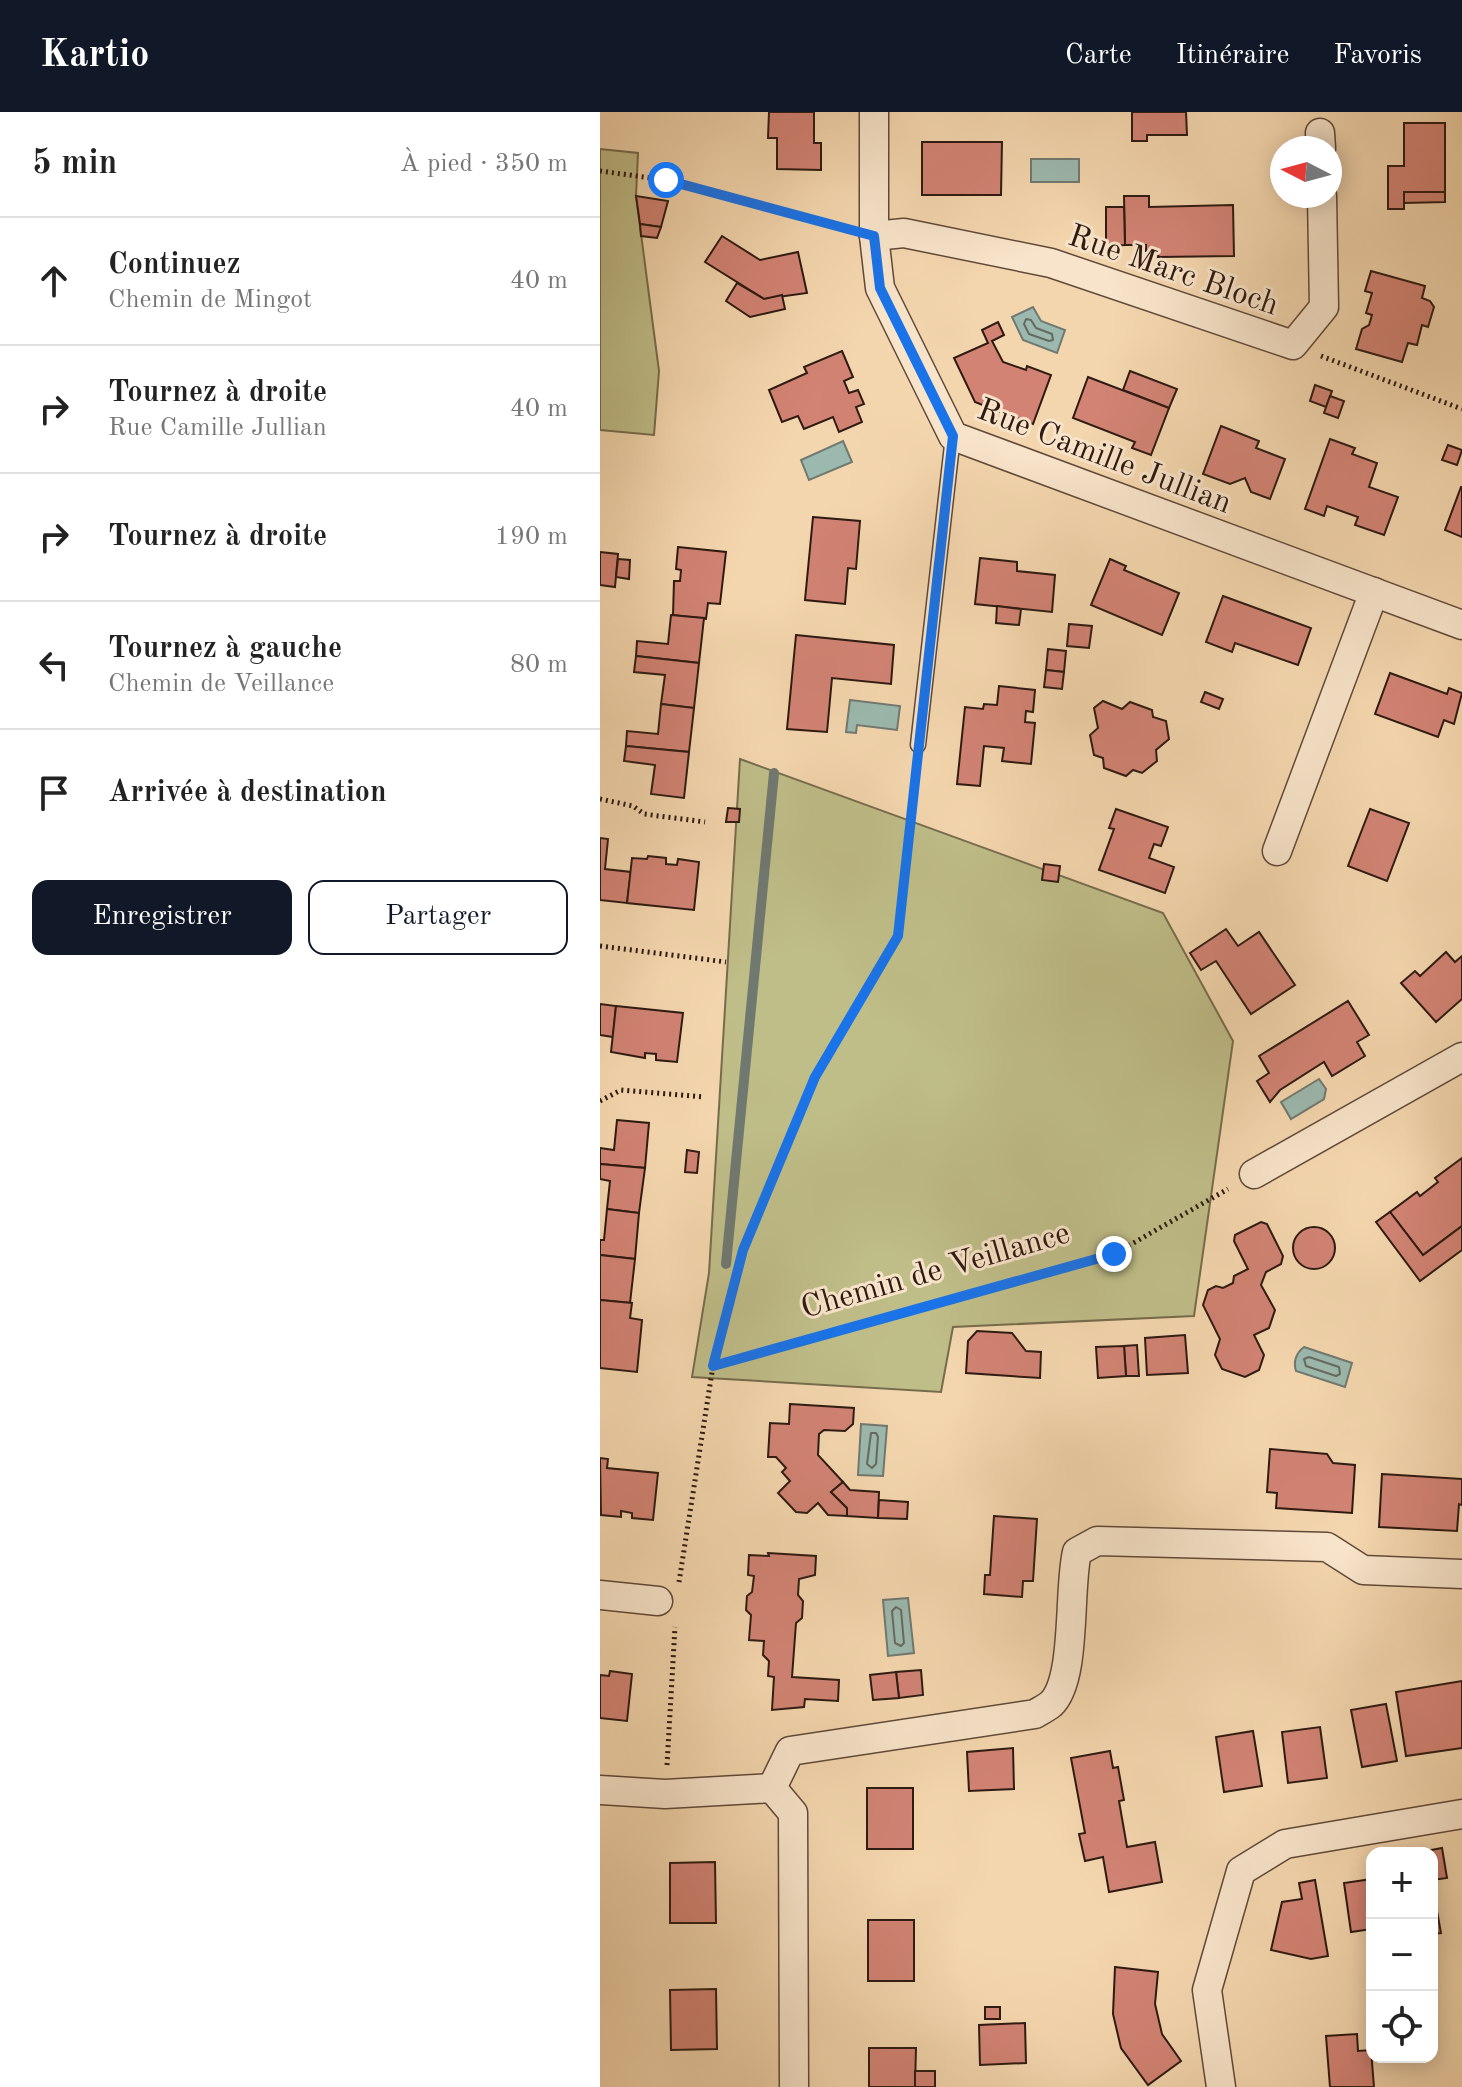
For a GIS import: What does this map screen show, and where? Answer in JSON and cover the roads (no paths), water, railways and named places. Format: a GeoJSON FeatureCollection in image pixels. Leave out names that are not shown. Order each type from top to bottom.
{"type":"FeatureCollection","features":[{"type":"Feature","properties":{"kind":"street","name":"Rue Camille Jullian"},"geometry":{"type":"LineString","coordinates":[[874,112],[874,236],[880,288],[953,436],[1462,625]]}},
{"type":"Feature","properties":{"kind":"street","name":"Rue Marc Bloch"},"geometry":{"type":"LineString","coordinates":[[874,236],[904,233],[1051,263],[1293,345],[1324,307],[1322,208]]}},
{"type":"Feature","properties":{"kind":"street"},"geometry":{"type":"LineString","coordinates":[[1277,851],[1374,592]]}},
{"type":"Feature","properties":{"kind":"street"},"geometry":{"type":"LineString","coordinates":[[1254,1174],[1462,1057]]}},
{"type":"Feature","properties":{"kind":"street"},"geometry":{"type":"LineString","coordinates":[[772,1788],[790,1751],[1035,1714],[1053,1703],[1066,1676],[1072,1571],[1077,1552],[1097,1541],[1327,1547],[1363,1570],[1462,1574]]}},
{"type":"Feature","properties":{"kind":"street"},"geometry":{"type":"LineString","coordinates":[[600,1595],[658,1601]]}},
{"type":"Feature","properties":{"kind":"street"},"geometry":{"type":"LineString","coordinates":[[600,1790],[665,1794],[772,1788]]}},
{"type":"Feature","properties":{"kind":"street"},"geometry":{"type":"LineString","coordinates":[[772,1788],[793,1813],[794,2087]]}},
{"type":"Feature","properties":{"kind":"street"},"geometry":{"type":"LineString","coordinates":[[1221,2087],[1207,1990],[1241,1871],[1285,1844],[1462,1814]]}},
{"type":"Feature","properties":{"kind":"lane"},"geometry":{"type":"LineString","coordinates":[[918,745],[953,436]]}},
{"type":"Feature","properties":{"kind":"water"},"geometry":{"type":"Polygon","coordinates":[[[1031,159],[1079,159],[1079,182],[1031,182],[1031,159]]]}},
{"type":"Feature","properties":{"kind":"water"},"geometry":{"type":"Polygon","coordinates":[[[1033,307],[1041,321],[1065,330],[1057,353],[1023,340],[1012,317],[1033,307]]]}},
{"type":"Feature","properties":{"kind":"water"},"geometry":{"type":"Polygon","coordinates":[[[843,441],[852,462],[809,480],[801,460],[843,441]]]}},
{"type":"Feature","properties":{"kind":"water"},"geometry":{"type":"Polygon","coordinates":[[[850,700],[900,706],[897,730],[857,725],[856,733],[846,732],[850,700]]]}},
{"type":"Feature","properties":{"kind":"water"},"geometry":{"type":"Polygon","coordinates":[[[1319,1079],[1326,1089],[1324,1099],[1291,1119],[1281,1102],[1319,1079]]]}},
{"type":"Feature","properties":{"kind":"water"},"geometry":{"type":"Polygon","coordinates":[[[1304,1347],[1352,1363],[1345,1387],[1296,1371],[1296,1358],[1304,1347]]]}},
{"type":"Feature","properties":{"kind":"water"},"geometry":{"type":"Polygon","coordinates":[[[861,1424],[887,1426],[883,1476],[858,1475],[861,1424]]]}},
{"type":"Feature","properties":{"kind":"water"},"geometry":{"type":"Polygon","coordinates":[[[908,1598],[914,1653],[888,1656],[883,1600],[908,1598]]]}},
{"type":"Feature","properties":{"kind":"waterway"},"geometry":{"type":"LineString","coordinates":[[726,1264],[774,773]]}}]}
